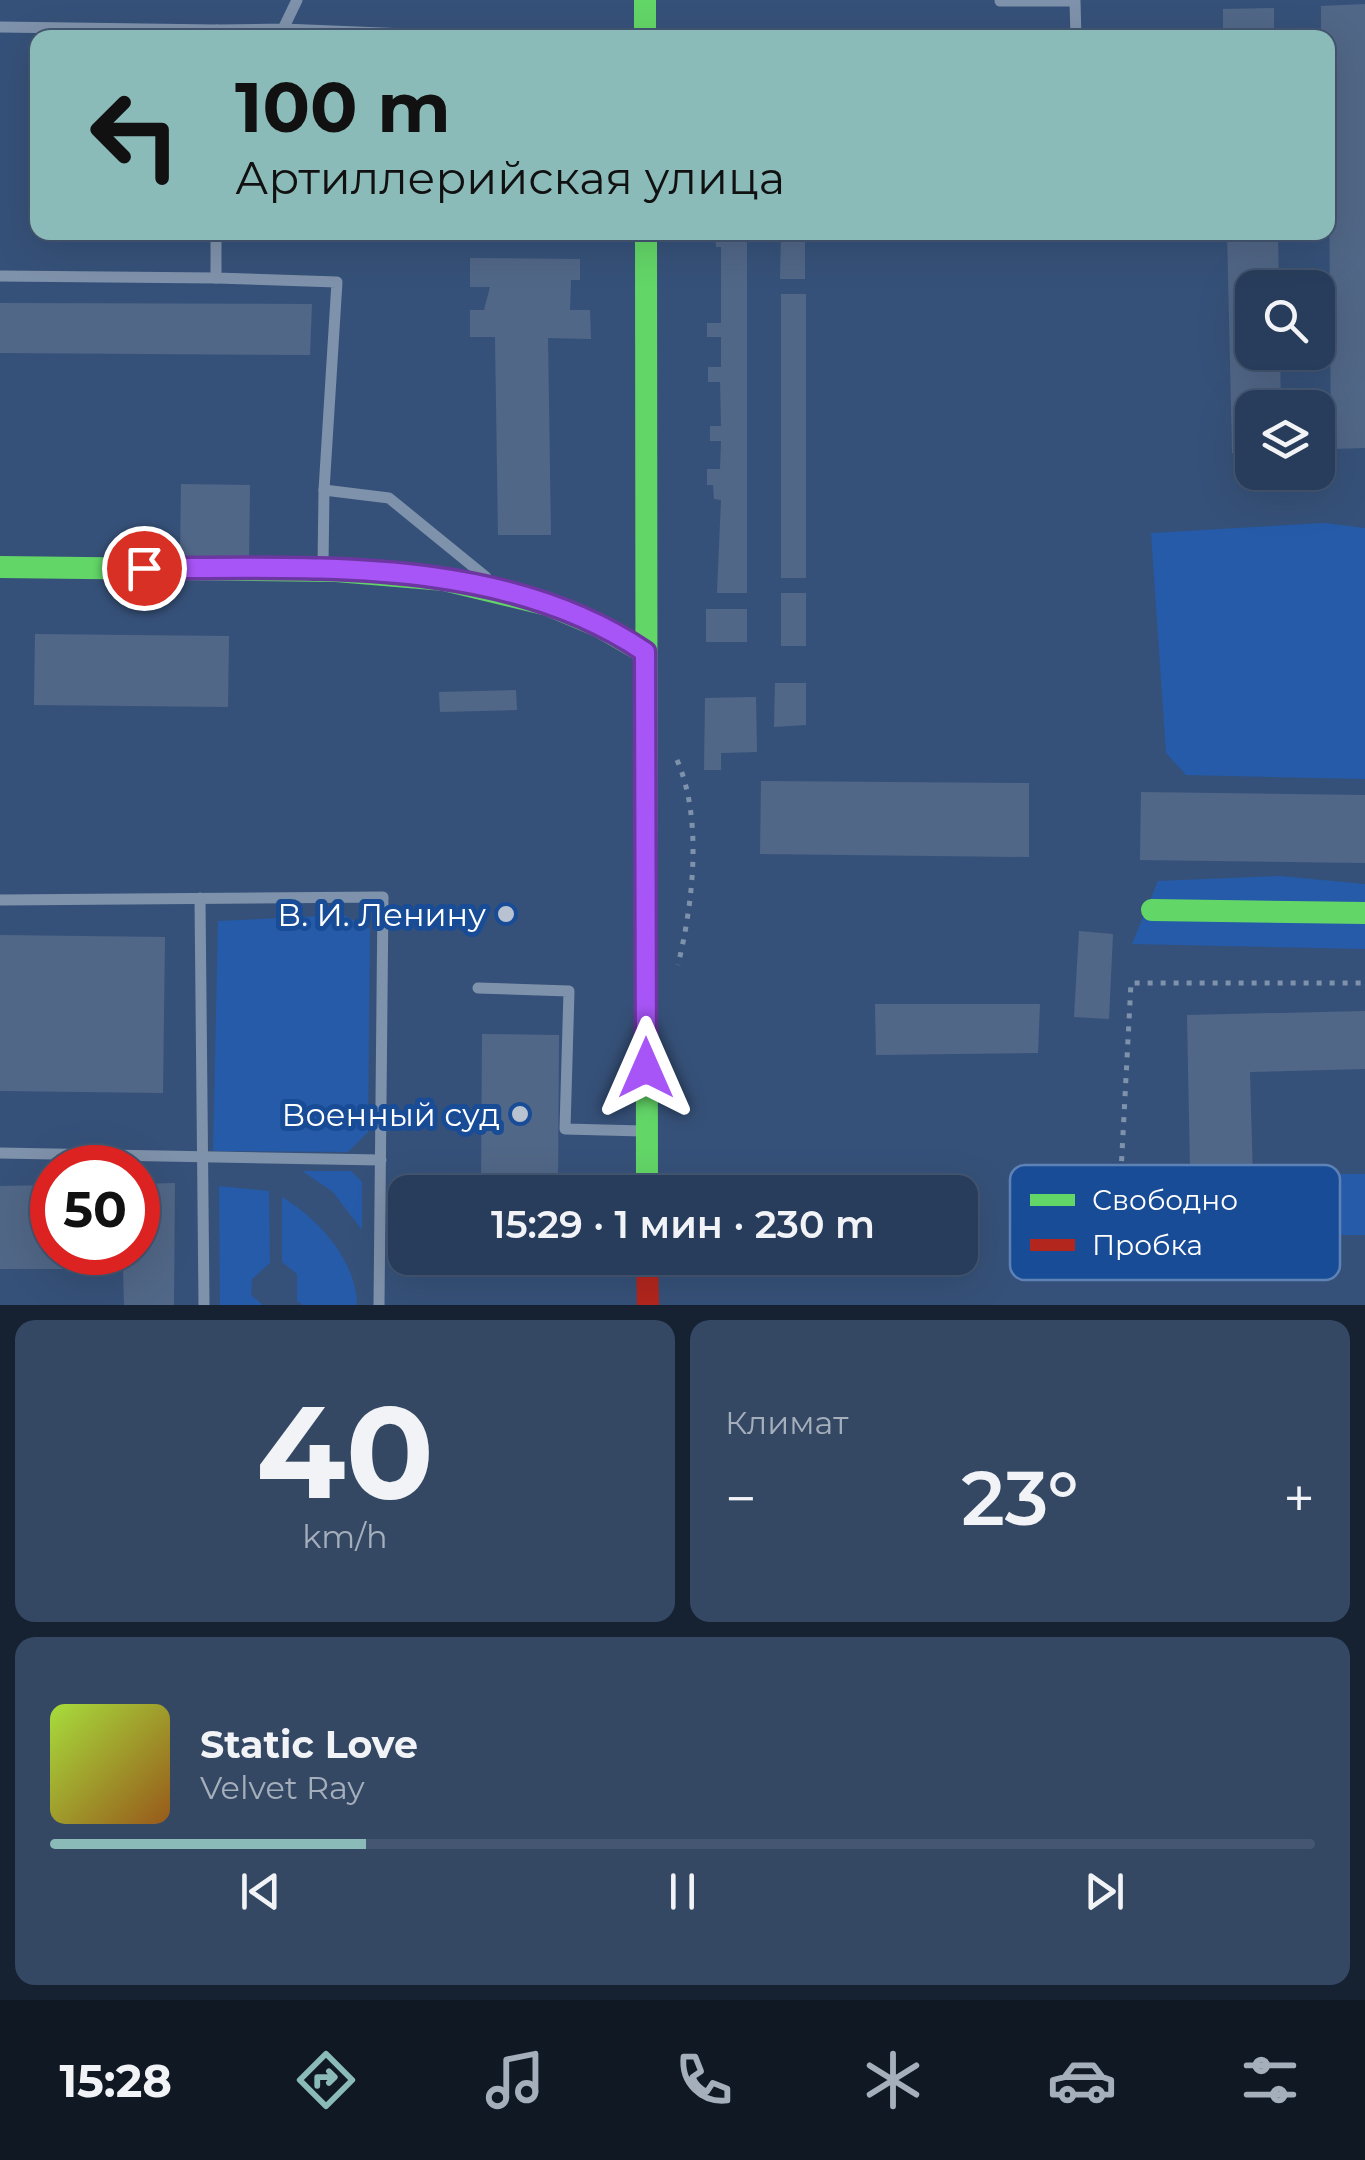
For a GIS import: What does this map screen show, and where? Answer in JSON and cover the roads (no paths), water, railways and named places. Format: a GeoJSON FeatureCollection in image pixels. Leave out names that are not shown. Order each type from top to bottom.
{"type":"FeatureCollection","features":[{"type":"Feature","properties":{"kind":"main road"},"geometry":{"type":"LineString","coordinates":[[645,0],[645,30]]}},
{"type":"Feature","properties":{"kind":"main road"},"geometry":{"type":"LineString","coordinates":[[646,240],[647,1175]]}},
{"type":"Feature","properties":{"kind":"main road"},"geometry":{"type":"LineString","coordinates":[[0,567],[324,569],[456,580],[501,590],[603,624],[645,652]]}},
{"type":"Feature","properties":{"kind":"main road"},"geometry":{"type":"LineString","coordinates":[[1152,910],[1365,913]]}},
{"type":"Feature","properties":{"kind":"main road"},"geometry":{"type":"LineString","coordinates":[[648,1275],[648,1305]]}},
{"type":"Feature","properties":{"kind":"lane"},"geometry":{"type":"LineString","coordinates":[[283,29],[296,0]]}},
{"type":"Feature","properties":{"kind":"lane"},"geometry":{"type":"LineString","coordinates":[[1000,1],[1075,2],[1076,30]]}},
{"type":"Feature","properties":{"kind":"lane"},"geometry":{"type":"LineString","coordinates":[[0,28],[72,30]]}},
{"type":"Feature","properties":{"kind":"lane"},"geometry":{"type":"LineString","coordinates":[[270,30],[308,30]]}},
{"type":"Feature","properties":{"kind":"lane"},"geometry":{"type":"LineString","coordinates":[[216,240],[216,278]]}},
{"type":"Feature","properties":{"kind":"lane"},"geometry":{"type":"LineString","coordinates":[[0,276],[337,282],[324,490],[324,569]]}},
{"type":"Feature","properties":{"kind":"lane"},"geometry":{"type":"LineString","coordinates":[[324,490],[389,498],[501,590]]}},
{"type":"Feature","properties":{"kind":"lane"},"geometry":{"type":"LineString","coordinates":[[0,900],[383,897],[379,1305]]}},
{"type":"Feature","properties":{"kind":"lane"},"geometry":{"type":"LineString","coordinates":[[200,898],[204,1305]]}},
{"type":"Feature","properties":{"kind":"lane"},"geometry":{"type":"LineString","coordinates":[[478,988],[569,991],[565,1129],[647,1131]]}},
{"type":"Feature","properties":{"kind":"lane"},"geometry":{"type":"LineString","coordinates":[[0,1153],[380,1160]]}},
{"type":"Feature","properties":{"kind":"place","name":"В. И. Ленину"},"geometry":{"type":"Point","coordinates":[506,914]}},
{"type":"Feature","properties":{"kind":"place","name":"Военный суд"},"geometry":{"type":"Point","coordinates":[520,1114]}}]}
